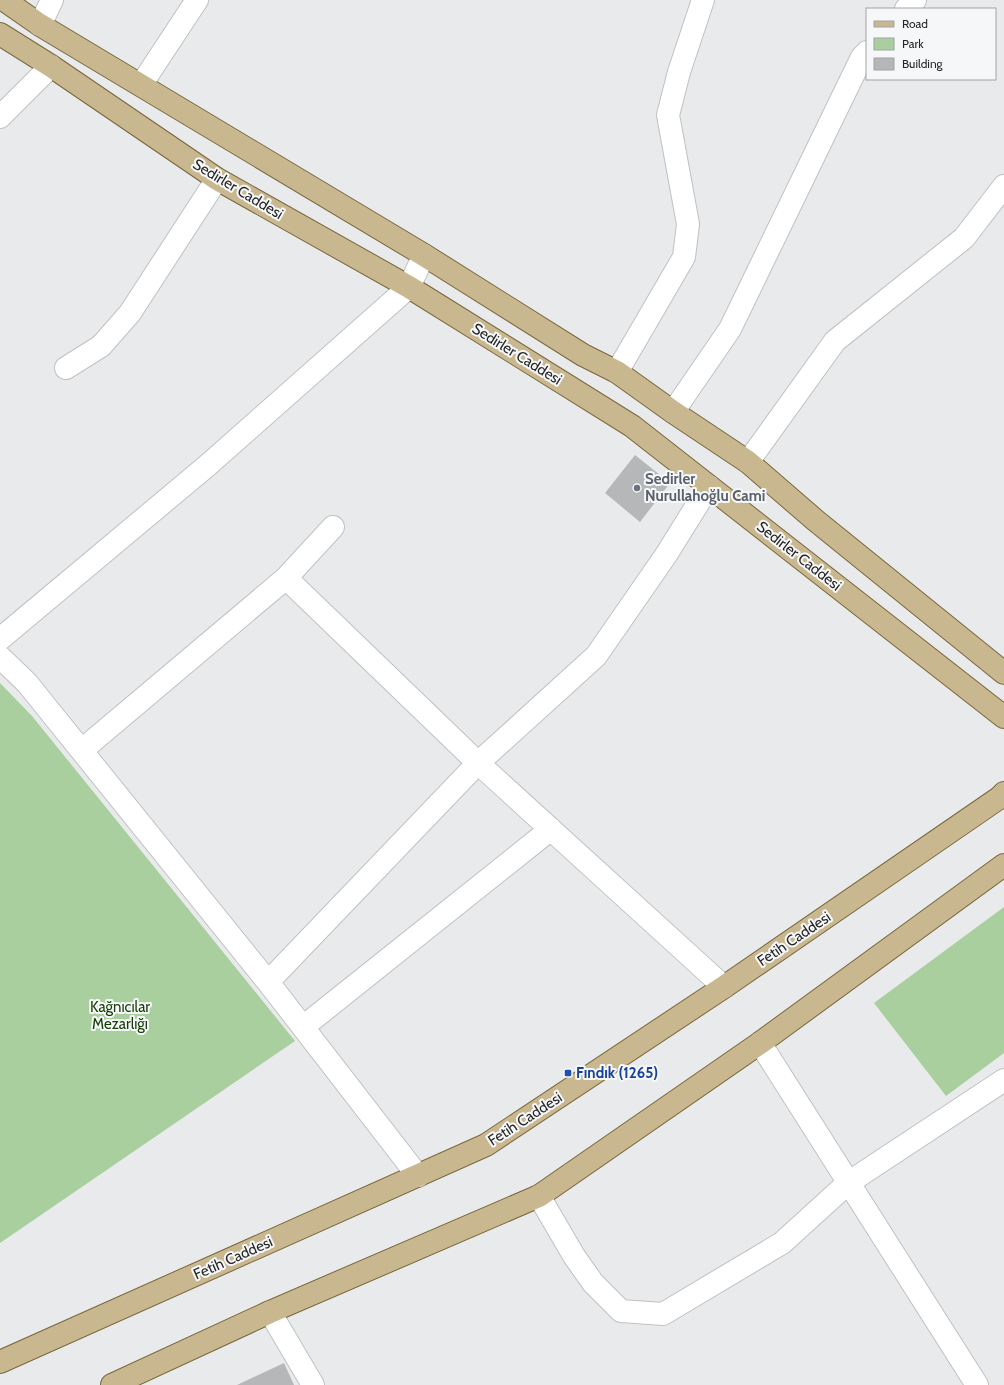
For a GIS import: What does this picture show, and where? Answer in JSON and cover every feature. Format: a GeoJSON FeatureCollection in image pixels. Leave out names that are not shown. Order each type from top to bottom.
{"type":"FeatureCollection","features":[{"type":"Feature","properties":{"kind":"main road"},"geometry":{"type":"LineString","coordinates":[[4,0],[40,25],[424,255],[582,355],[617,372],[673,412],[748,462],[815,520],[1004,673]]}},
{"type":"Feature","properties":{"kind":"main road","name":"Sedirler Caddesi"},"geometry":{"type":"LineString","coordinates":[[0,34],[51,66],[217,179],[409,287],[632,426],[1004,717]]}},
{"type":"Feature","properties":{"kind":"main road","name":"Fetih Caddesi"},"geometry":{"type":"LineString","coordinates":[[0,1362],[486,1146],[724,987],[999,798],[1004,793]]}},
{"type":"Feature","properties":{"kind":"main road"},"geometry":{"type":"LineString","coordinates":[[112,1385],[270,1312],[539,1196],[760,1042],[979,884],[1004,864]]}},
{"type":"Feature","properties":{"kind":"main road"},"geometry":{"type":"LineString","coordinates":[[979,884],[1004,874]]}},
{"type":"Feature","properties":{"kind":"street"},"geometry":{"type":"LineString","coordinates":[[40,25],[52,0]]}},
{"type":"Feature","properties":{"kind":"street"},"geometry":{"type":"LineString","coordinates":[[141,85],[197,0]]}},
{"type":"Feature","properties":{"kind":"street"},"geometry":{"type":"LineString","coordinates":[[617,372],[684,257],[688,224],[668,114],[679,72],[704,0]]}},
{"type":"Feature","properties":{"kind":"street"},"geometry":{"type":"LineString","coordinates":[[907,8],[915,0]]}},
{"type":"Feature","properties":{"kind":"street"},"geometry":{"type":"LineString","coordinates":[[673,412],[730,329],[862,57],[866,53]]}},
{"type":"Feature","properties":{"kind":"street"},"geometry":{"type":"LineString","coordinates":[[0,117],[51,66]]}},
{"type":"Feature","properties":{"kind":"street"},"geometry":{"type":"LineString","coordinates":[[66,368],[101,346],[130,313],[217,179]]}},
{"type":"Feature","properties":{"kind":"street"},"geometry":{"type":"LineString","coordinates":[[748,462],[835,341],[964,238],[1004,186]]}},
{"type":"Feature","properties":{"kind":"street"},"geometry":{"type":"LineString","coordinates":[[0,638],[208,465],[409,287],[424,255]]}},
{"type":"Feature","properties":{"kind":"street"},"geometry":{"type":"LineString","coordinates":[[268,982],[478,763],[596,656],[666,555],[709,486]]}},
{"type":"Feature","properties":{"kind":"street"},"geometry":{"type":"LineString","coordinates":[[82,750],[286,578],[333,527]]}},
{"type":"Feature","properties":{"kind":"street"},"geometry":{"type":"LineString","coordinates":[[286,578],[478,763],[724,987]]}},
{"type":"Feature","properties":{"kind":"street"},"geometry":{"type":"LineString","coordinates":[[0,657],[27,683],[82,750],[268,982],[418,1176]]}},
{"type":"Feature","properties":{"kind":"street"},"geometry":{"type":"LineString","coordinates":[[303,1027],[551,829]]}},
{"type":"Feature","properties":{"kind":"street"},"geometry":{"type":"LineString","coordinates":[[760,1042],[977,1385]]}},
{"type":"Feature","properties":{"kind":"street"},"geometry":{"type":"LineString","coordinates":[[539,1196],[574,1256],[593,1284],[621,1311],[663,1314],[782,1243],[848,1183],[1004,1080]]}},
{"type":"Feature","properties":{"kind":"street"},"geometry":{"type":"LineString","coordinates":[[270,1312],[313,1385]]}},
{"type":"Feature","properties":{"kind":"green space","name":"Kağnıcılar Mezarlığı"},"geometry":{"type":"Polygon","coordinates":[[[0,683],[32,716],[295,1041],[0,1243],[0,683]]]}},
{"type":"Feature","properties":{"kind":"green space"},"geometry":{"type":"Polygon","coordinates":[[[1004,907],[1004,1053],[946,1096],[874,1003],[1004,907]]]}},
{"type":"Feature","properties":{"kind":"building","name":"Sedirler Nurullahoğlu Cami"},"geometry":{"type":"Polygon","coordinates":[[[635,455],[670,483],[640,522],[605,493],[635,455]]]}},
{"type":"Feature","properties":{"kind":"building"},"geometry":{"type":"Polygon","coordinates":[[[284,1363],[294,1385],[237,1385],[284,1363]]]}},
{"type":"Feature","properties":{"kind":"place","name":"Sedirler Nurullahoğlu Cami"},"geometry":{"type":"Point","coordinates":[637,488]}},
{"type":"Feature","properties":{"kind":"place","name":"Fındık (1265)"},"geometry":{"type":"Point","coordinates":[568,1073]}}]}
